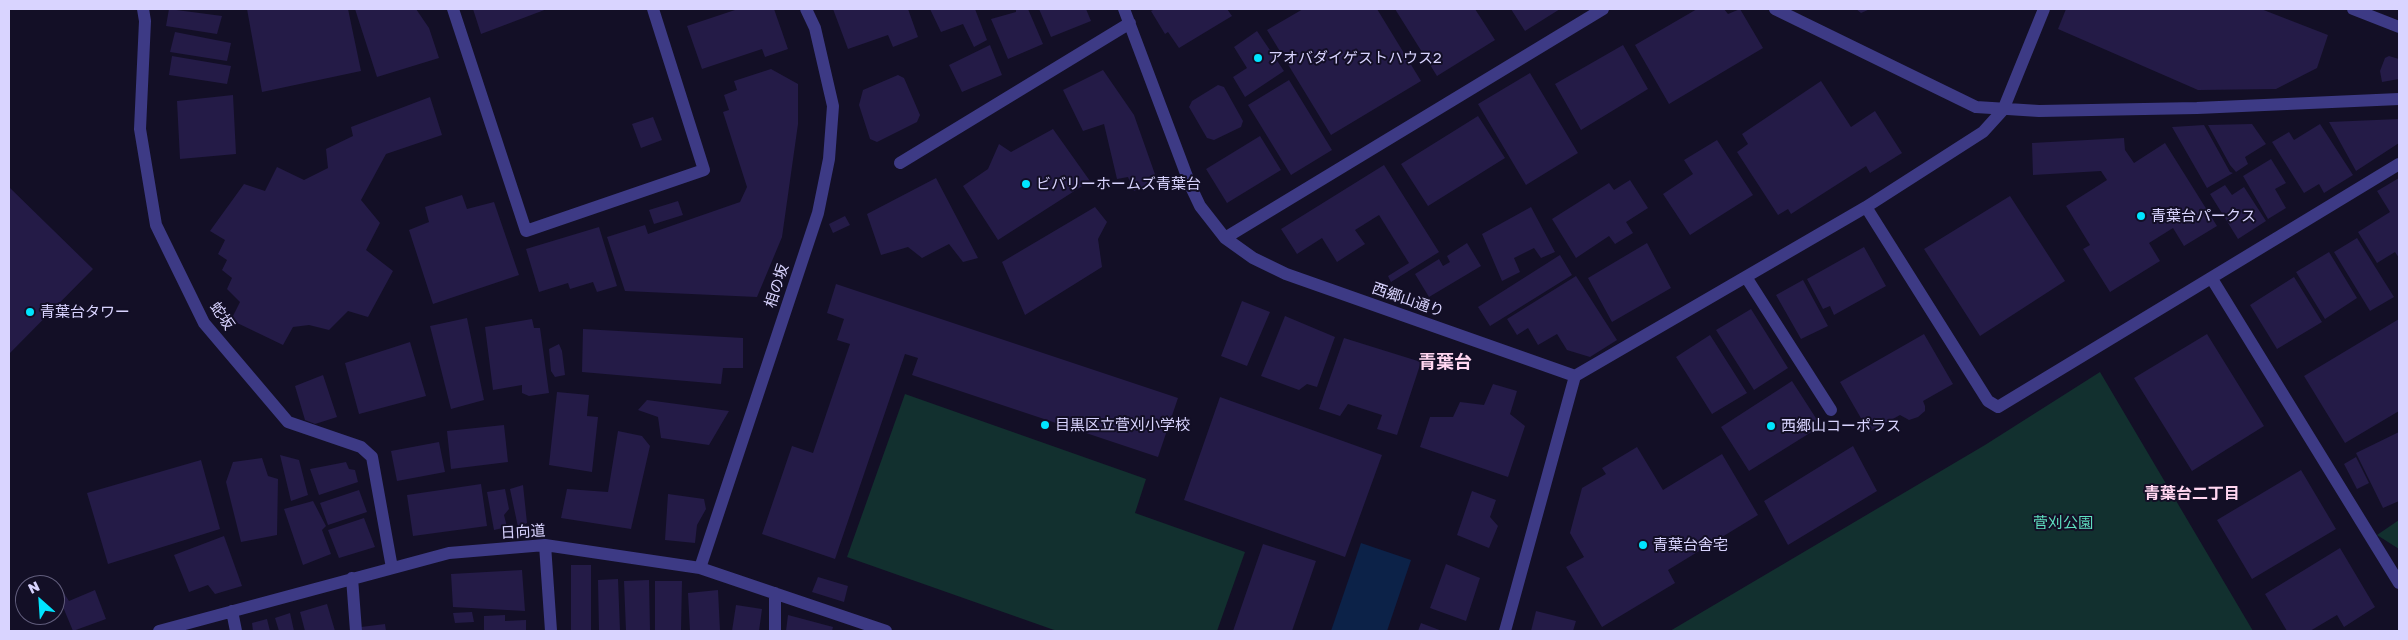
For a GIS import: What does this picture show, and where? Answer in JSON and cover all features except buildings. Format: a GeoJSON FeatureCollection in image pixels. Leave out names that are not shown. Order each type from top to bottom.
{"type":"FeatureCollection","features":[{"type":"Feature","properties":{"kind":"street","name":"蛇坂"},"geometry":{"type":"LineString","coordinates":[[143,9],[145,21],[140,129],[156,224],[204,323],[288,422],[361,447],[372,457],[392,568]]}},
{"type":"Feature","properties":{"kind":"street"},"geometry":{"type":"LineString","coordinates":[[454,9],[526,231],[704,170],[653,9]]}},
{"type":"Feature","properties":{"kind":"street","name":"相の坂"},"geometry":{"type":"LineString","coordinates":[[700,568],[818,213],[829,159],[833,106],[816,28],[806,9]]}},
{"type":"Feature","properties":{"kind":"street","name":"西郷山通り"},"geometry":{"type":"LineString","coordinates":[[1124,9],[1191,187],[1200,206],[1225,238],[1253,258],[1286,274],[1575,376]]}},
{"type":"Feature","properties":{"kind":"street"},"geometry":{"type":"LineString","coordinates":[[1225,238],[1603,9]]}},
{"type":"Feature","properties":{"kind":"street"},"geometry":{"type":"LineString","coordinates":[[1775,9],[1976,107],[2003,110],[2197,108],[2399,99]]}},
{"type":"Feature","properties":{"kind":"street"},"geometry":{"type":"LineString","coordinates":[[1505,631],[1575,376],[1866,207],[1983,132],[2003,110],[2044,9]]}},
{"type":"Feature","properties":{"kind":"street"},"geometry":{"type":"LineString","coordinates":[[2352,9],[2399,27]]}},
{"type":"Feature","properties":{"kind":"street"},"geometry":{"type":"LineString","coordinates":[[900,163],[1130,24]]}},
{"type":"Feature","properties":{"kind":"street"},"geometry":{"type":"LineString","coordinates":[[1866,207],[1988,401],[1998,407],[2399,164]]}},
{"type":"Feature","properties":{"kind":"street"},"geometry":{"type":"LineString","coordinates":[[1746,277],[1831,410]]}},
{"type":"Feature","properties":{"kind":"street"},"geometry":{"type":"LineString","coordinates":[[2212,279],[2399,583]]}},
{"type":"Feature","properties":{"kind":"street","name":"日向道"},"geometry":{"type":"LineString","coordinates":[[159,631],[450,553],[545,545],[700,568],[886,631]]}},
{"type":"Feature","properties":{"kind":"street"},"geometry":{"type":"LineString","coordinates":[[545,545],[552,631]]}},
{"type":"Feature","properties":{"kind":"street"},"geometry":{"type":"LineString","coordinates":[[352,578],[356,631]]}},
{"type":"Feature","properties":{"kind":"street"},"geometry":{"type":"LineString","coordinates":[[775,593],[775,631]]}},
{"type":"Feature","properties":{"kind":"street"},"geometry":{"type":"LineString","coordinates":[[232,612],[236,631]]}},
{"type":"Feature","properties":{"kind":"green space","name":"菅刈公園"},"geometry":{"type":"Polygon","coordinates":[[[2100,372],[2253,631],[1670,631],[1985,445],[2100,372]]]}},
{"type":"Feature","properties":{"kind":"green space"},"geometry":{"type":"Polygon","coordinates":[[[905,394],[1146,479],[1135,513],[1245,552],[1217,631],[1057,631],[847,557],[905,394]]]}},
{"type":"Feature","properties":{"kind":"green space"},"geometry":{"type":"Polygon","coordinates":[[[2399,520],[2399,549],[2377,535],[2399,520]]]}},
{"type":"Feature","properties":{"kind":"water"},"geometry":{"type":"Polygon","coordinates":[[[1361,543],[1411,560],[1387,631],[1331,631],[1361,543]]]}},
{"type":"Feature","properties":{"kind":"place","name":"アオバダイゲストハウス2"},"geometry":{"type":"Point","coordinates":[1258,58]}},
{"type":"Feature","properties":{"kind":"place","name":"ビバリーホームズ青葉台"},"geometry":{"type":"Point","coordinates":[1026,184]}},
{"type":"Feature","properties":{"kind":"place","name":"青葉台パークス"},"geometry":{"type":"Point","coordinates":[2141,216]}},
{"type":"Feature","properties":{"kind":"place","name":"青葉台タワー"},"geometry":{"type":"Point","coordinates":[30,312]}},
{"type":"Feature","properties":{"kind":"place","name":"目黒区立菅刈小学校"},"geometry":{"type":"Point","coordinates":[1045,425]}},
{"type":"Feature","properties":{"kind":"place","name":"西郷山コーポラス"},"geometry":{"type":"Point","coordinates":[1771,426]}},
{"type":"Feature","properties":{"kind":"place","name":"青葉台舎宅"},"geometry":{"type":"Point","coordinates":[1643,545]}},
{"type":"Feature","properties":{"kind":"district","name":"青葉台"},"geometry":{"type":"Point","coordinates":[1445,362]}},
{"type":"Feature","properties":{"kind":"district","name":"青葉台二丁目"},"geometry":{"type":"Point","coordinates":[2192,494]}}]}
